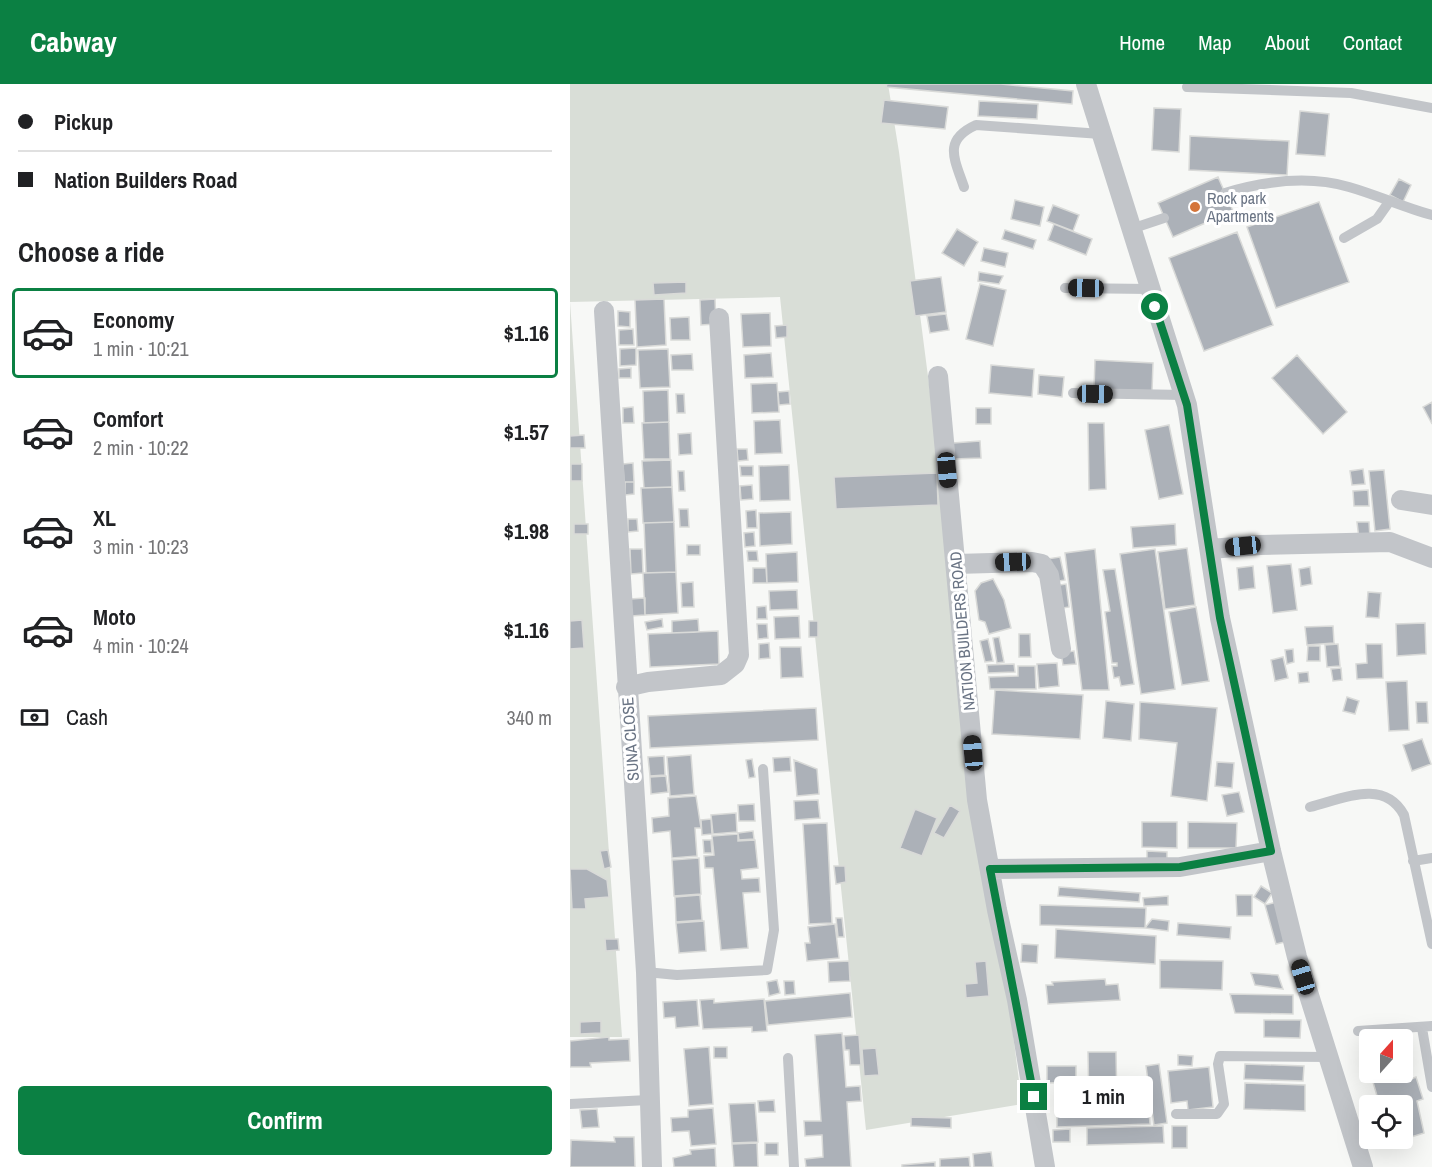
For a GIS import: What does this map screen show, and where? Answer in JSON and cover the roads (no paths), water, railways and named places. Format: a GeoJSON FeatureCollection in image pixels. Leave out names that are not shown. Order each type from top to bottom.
{"type":"FeatureCollection","features":[{"type":"Feature","properties":{"kind":"street"},"geometry":{"type":"LineString","coordinates":[[1086,84],[1184,395],[1197,455],[1226,654],[1271,851],[1297,957],[1326,1057],[1363,1167]]}},
{"type":"Feature","properties":{"kind":"street","name":"SUNA CLOSE"},"geometry":{"type":"LineString","coordinates":[[604,311],[626,687],[646,972],[648,1100],[652,1167]]}},
{"type":"Feature","properties":{"kind":"street"},"geometry":{"type":"LineString","coordinates":[[626,687],[648,682],[721,675],[735,664],[739,655],[719,318]]}},
{"type":"Feature","properties":{"kind":"street","name":"NATION BUILDERS ROAD"},"geometry":{"type":"LineString","coordinates":[[938,376],[977,800],[1017,1000],[1046,1167]]}},
{"type":"Feature","properties":{"kind":"street"},"geometry":{"type":"LineString","coordinates":[[1401,500],[1432,506]]}},
{"type":"Feature","properties":{"kind":"street"},"geometry":{"type":"LineString","coordinates":[[1210,549],[1260,545],[1390,542],[1432,558]]}},
{"type":"Feature","properties":{"kind":"street"},"geometry":{"type":"LineString","coordinates":[[956,564],[1032,562],[1042,564],[1049,575],[1061,649]]}},
{"type":"Feature","properties":{"kind":"street"},"geometry":{"type":"LineString","coordinates":[[990,869],[1180,867],[1271,851]]}},
{"type":"Feature","properties":{"kind":"lane"},"geometry":{"type":"LineString","coordinates":[[1187,87],[1350,93],[1432,108]]}},
{"type":"Feature","properties":{"kind":"lane"},"geometry":{"type":"LineString","coordinates":[[964,187],[953,156],[954,143],[963,131],[976,124],[1101,134]]}},
{"type":"Feature","properties":{"kind":"lane"},"geometry":{"type":"LineString","coordinates":[[1225,193],[1251,185],[1302,180],[1346,186],[1432,215]]}},
{"type":"Feature","properties":{"kind":"lane"},"geometry":{"type":"LineString","coordinates":[[1344,238],[1377,219],[1389,202]]}},
{"type":"Feature","properties":{"kind":"lane"},"geometry":{"type":"LineString","coordinates":[[1131,230],[1164,218]]}},
{"type":"Feature","properties":{"kind":"lane"},"geometry":{"type":"LineString","coordinates":[[1065,288],[1150,289]]}},
{"type":"Feature","properties":{"kind":"lane"},"geometry":{"type":"LineString","coordinates":[[1073,393],[1184,395]]}},
{"type":"Feature","properties":{"kind":"lane"},"geometry":{"type":"LineString","coordinates":[[646,972],[677,975],[767,970],[774,930],[763,769]]}},
{"type":"Feature","properties":{"kind":"lane"},"geometry":{"type":"LineString","coordinates":[[1310,807],[1366,794],[1391,798],[1398,803],[1404,815],[1432,944]]}},
{"type":"Feature","properties":{"kind":"lane"},"geometry":{"type":"LineString","coordinates":[[1413,861],[1432,858]]}},
{"type":"Feature","properties":{"kind":"lane"},"geometry":{"type":"LineString","coordinates":[[1358,1031],[1427,1027],[1432,1087]]}},
{"type":"Feature","properties":{"kind":"lane"},"geometry":{"type":"LineString","coordinates":[[1176,1114],[1217,1114],[1224,1104],[1218,1064],[1220,1056],[1326,1057]]}},
{"type":"Feature","properties":{"kind":"lane"},"geometry":{"type":"LineString","coordinates":[[788,1058],[794,1167]]}},
{"type":"Feature","properties":{"kind":"lane"},"geometry":{"type":"LineString","coordinates":[[570,1104],[648,1100]]}},
{"type":"Feature","properties":{"kind":"place","name":"Rock park Apartments"},"geometry":{"type":"Point","coordinates":[1195,207]}}]}
